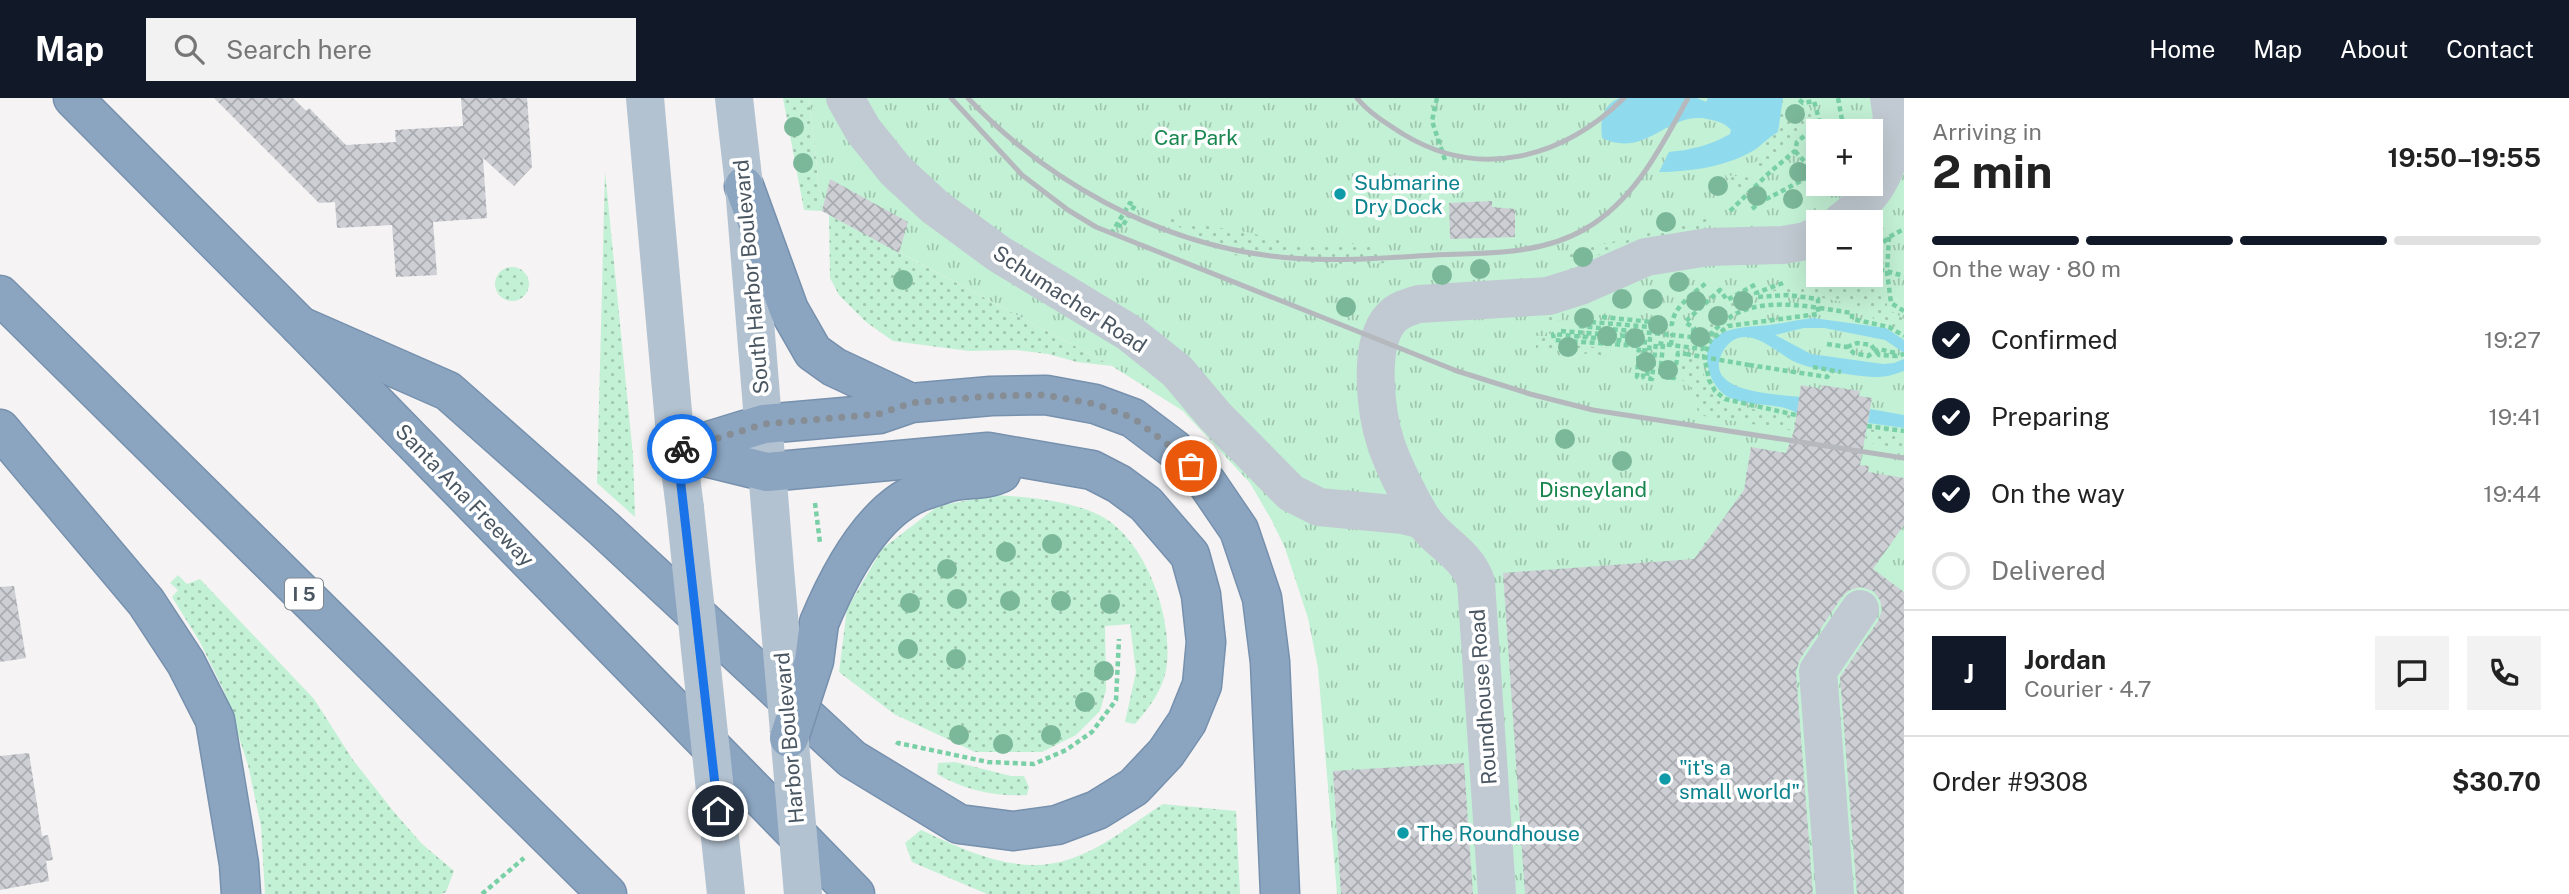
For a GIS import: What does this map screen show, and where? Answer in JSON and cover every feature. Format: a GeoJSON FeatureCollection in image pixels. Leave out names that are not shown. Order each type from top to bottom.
{"type":"FeatureCollection","features":[{"type":"Feature","properties":{"kind":"highway","name":"Santa Ana Freeway"},"geometry":{"type":"LineString","coordinates":[[73,98],[300,326],[855,894]]}},
{"type":"Feature","properties":{"kind":"highway"},"geometry":{"type":"LineString","coordinates":[[744,186],[789,310],[813,352],[834,367],[911,403]]}},
{"type":"Feature","properties":{"kind":"highway","name":"I 5"},"geometry":{"type":"LineString","coordinates":[[0,295],[607,894]]}},
{"type":"Feature","properties":{"kind":"highway"},"geometry":{"type":"LineString","coordinates":[[300,326],[448,391],[603,528],[852,759],[960,824],[1013,831],[1057,825],[1097,810],[1134,787],[1166,753],[1188,722],[1202,685],[1206,642],[1201,596],[1190,555],[1146,504],[1119,484],[1092,470],[1068,464],[1025,460],[988,452],[767,472],[677,450]]}},
{"type":"Feature","properties":{"kind":"highway"},"geometry":{"type":"LineString","coordinates":[[677,450],[764,424],[879,414],[911,403],[991,396],[1046,395],[1095,404],[1133,418],[1174,449],[1207,482],[1239,530],[1262,598],[1270,663],[1280,894]]}},
{"type":"Feature","properties":{"kind":"highway"},"geometry":{"type":"LineString","coordinates":[[0,429],[146,602],[186,663],[215,720],[239,864],[241,894]]}},
{"type":"Feature","properties":{"kind":"highway"},"geometry":{"type":"LineString","coordinates":[[789,738],[814,662],[819,623],[833,589],[866,538],[891,508],[920,491],[954,481],[994,476],[1025,460]]}},
{"type":"Feature","properties":{"kind":"main road"},"geometry":{"type":"LineString","coordinates":[[645,98],[677,450],[726,894]]}},
{"type":"Feature","properties":{"kind":"main road","name":"South Harbor Boulevard"},"geometry":{"type":"LineString","coordinates":[[734,98],[744,186],[776,581]]}},
{"type":"Feature","properties":{"kind":"main road","name":"Harbor Boulevard"},"geometry":{"type":"LineString","coordinates":[[776,581],[803,894]]}},
{"type":"Feature","properties":{"kind":"street","name":"Schumacher Road"},"geometry":{"type":"LineString","coordinates":[[845,98],[863,130],[896,171],[935,207],[999,254],[1128,332],[1177,371],[1215,416],[1291,494],[1319,507],[1403,515],[1423,520]]}},
{"type":"Feature","properties":{"kind":"street"},"geometry":{"type":"LineString","coordinates":[[1857,210],[1873,193],[1891,151],[1893,122],[1889,98]]}},
{"type":"Feature","properties":{"kind":"street"},"geometry":{"type":"LineString","coordinates":[[1423,520],[1386,446],[1379,416],[1376,366],[1380,341],[1389,319],[1405,307],[1419,304],[1556,317],[1580,286],[1646,257],[1708,247],[1783,245],[1806,238]]}},
{"type":"Feature","properties":{"kind":"street","name":"Roundhouse Road"},"geometry":{"type":"LineString","coordinates":[[1423,520],[1468,563],[1476,582],[1497,894]]}},
{"type":"Feature","properties":{"kind":"street"},"geometry":{"type":"LineString","coordinates":[[1835,894],[1818,671],[1860,609]]}},
{"type":"Feature","properties":{"kind":"path"},"geometry":{"type":"LineString","coordinates":[[1437,98],[1432,121],[1446,163]]}},
{"type":"Feature","properties":{"kind":"path"},"geometry":{"type":"LineString","coordinates":[[1797,98],[1803,103],[1822,98]]}},
{"type":"Feature","properties":{"kind":"path"},"geometry":{"type":"LineString","coordinates":[[1838,98],[1842,119]]}},
{"type":"Feature","properties":{"kind":"path"},"geometry":{"type":"LineString","coordinates":[[1814,101],[1819,119]]}},
{"type":"Feature","properties":{"kind":"path"},"geometry":{"type":"LineString","coordinates":[[1739,212],[1728,212],[1796,151],[1797,142],[1806,137]]}},
{"type":"Feature","properties":{"kind":"path"},"geometry":{"type":"LineString","coordinates":[[1796,151],[1806,161]]}},
{"type":"Feature","properties":{"kind":"path"},"geometry":{"type":"LineString","coordinates":[[1750,211],[1759,203],[1806,179]]}},
{"type":"Feature","properties":{"kind":"path"},"geometry":{"type":"LineString","coordinates":[[1111,234],[1135,205]]}},
{"type":"Feature","properties":{"kind":"path"},"geometry":{"type":"LineString","coordinates":[[1883,243],[1904,229]]}},
{"type":"Feature","properties":{"kind":"path"},"geometry":{"type":"LineString","coordinates":[[1889,237],[1887,272],[1891,303],[1904,311]]}},
{"type":"Feature","properties":{"kind":"path"},"geometry":{"type":"LineString","coordinates":[[1883,271],[1904,276]]}},
{"type":"Feature","properties":{"kind":"path"},"geometry":{"type":"LineString","coordinates":[[1591,316],[1663,328],[1672,335],[1691,337],[1695,328],[1685,322],[1720,290],[1727,300],[1762,280]]}},
{"type":"Feature","properties":{"kind":"path"},"geometry":{"type":"LineString","coordinates":[[1793,280],[1756,293],[1757,297],[1773,295],[1818,299],[1818,314],[1728,326],[1710,341],[1704,356],[1709,380],[1715,391],[1725,399],[1796,415]]}},
{"type":"Feature","properties":{"kind":"path"},"geometry":{"type":"LineString","coordinates":[[1556,317],[1640,337],[1639,342],[1553,334],[1554,340],[1639,346],[1637,377],[1643,377],[1645,339],[1650,339],[1647,378],[1652,379],[1656,343],[1702,349],[1708,337],[1721,324],[1753,307],[1771,303],[1852,313],[1852,320],[1889,327],[1904,336]]}},
{"type":"Feature","properties":{"kind":"path"},"geometry":{"type":"LineString","coordinates":[[1556,317],[1663,328]]}},
{"type":"Feature","properties":{"kind":"path"},"geometry":{"type":"LineString","coordinates":[[1580,321],[1663,328]]}},
{"type":"Feature","properties":{"kind":"path"},"geometry":{"type":"LineString","coordinates":[[1671,345],[1672,335]]}},
{"type":"Feature","properties":{"kind":"path"},"geometry":{"type":"LineString","coordinates":[[1663,344],[1660,376],[1675,378],[1678,353],[1827,377],[1833,370]]}},
{"type":"Feature","properties":{"kind":"path"},"geometry":{"type":"LineString","coordinates":[[1827,344],[1847,347],[1857,344],[1871,345],[1877,352]]}},
{"type":"Feature","properties":{"kind":"path"},"geometry":{"type":"LineString","coordinates":[[1847,347],[1854,354],[1868,356],[1877,352],[1899,354]]}},
{"type":"Feature","properties":{"kind":"path"},"geometry":{"type":"LineString","coordinates":[[1813,367],[1841,372]]}},
{"type":"Feature","properties":{"kind":"path"},"geometry":{"type":"LineString","coordinates":[[1867,425],[1904,430]]}},
{"type":"Feature","properties":{"kind":"path"},"geometry":{"type":"LineString","coordinates":[[814,499],[821,547]]}},
{"type":"Feature","properties":{"kind":"path"},"geometry":{"type":"LineString","coordinates":[[881,777],[898,743],[988,762],[1034,764],[1066,750],[1092,732],[1115,700],[1119,639]]}},
{"type":"Feature","properties":{"kind":"path"},"geometry":{"type":"LineString","coordinates":[[482,894],[549,836]]}},
{"type":"Feature","properties":{"kind":"green space"},"geometry":{"type":"Polygon","coordinates":[[[783,98],[809,98],[822,211],[804,210],[783,98]]]}},
{"type":"Feature","properties":{"kind":"green space","name":"Disneyland"},"geometry":{"type":"Polygon","coordinates":[[[809,98],[1904,98],[1904,894],[1337,894],[1318,668],[1308,618],[1285,548],[1250,483],[1183,411],[1112,366],[822,211],[809,98]]]}},
{"type":"Feature","properties":{"kind":"green space"},"geometry":{"type":"Polygon","coordinates":[[[1783,98],[1788,98],[1800,108],[1810,108],[1811,119],[1806,119],[1806,127],[1796,131],[1790,147],[1741,193],[1725,175],[1752,178],[1757,171],[1755,162],[1764,157],[1768,150],[1762,144],[1780,128],[1783,98]]]}},
{"type":"Feature","properties":{"kind":"green space"},"geometry":{"type":"Polygon","coordinates":[[[605,171],[633,456],[635,517],[597,483],[605,171]]]}},
{"type":"Feature","properties":{"kind":"green space"},"geometry":{"type":"Polygon","coordinates":[[[1156,213],[1183,222],[1246,232],[1291,243],[1346,243],[1379,248],[1393,263],[1250,260],[1214,248],[1156,213]]]}},
{"type":"Feature","properties":{"kind":"green space"},"geometry":{"type":"Polygon","coordinates":[[[829,215],[1112,366],[1016,350],[969,351],[893,341],[866,322],[839,295],[830,278],[829,215]]]}},
{"type":"Feature","properties":{"kind":"green space"},"geometry":{"type":"Polygon","coordinates":[[[1716,216],[1695,231],[1630,242],[1564,273],[1563,271],[1568,266],[1568,253],[1716,216]]]}},
{"type":"Feature","properties":{"kind":"green space"},"geometry":{"type":"Polygon","coordinates":[[[512,267],[524,272],[529,284],[524,296],[512,301],[500,296],[495,284],[500,272],[512,267]]]}},
{"type":"Feature","properties":{"kind":"green space"},"geometry":{"type":"Polygon","coordinates":[[[1789,286],[1880,287],[1888,309],[1904,319],[1904,332],[1878,323],[1871,311],[1851,308],[1851,303],[1791,292],[1768,291],[1789,286]]]}},
{"type":"Feature","properties":{"kind":"green space"},"geometry":{"type":"Polygon","coordinates":[[[1746,294],[1751,303],[1721,320],[1699,346],[1693,345],[1715,315],[1746,294]]]}},
{"type":"Feature","properties":{"kind":"green space"},"geometry":{"type":"Polygon","coordinates":[[[1547,309],[1561,310],[1562,320],[1550,321],[1551,344],[1611,348],[1610,356],[1536,349],[1536,336],[1547,336],[1547,309]]]}},
{"type":"Feature","properties":{"kind":"green space"},"geometry":{"type":"Polygon","coordinates":[[[1681,358],[1701,360],[1710,388],[1733,406],[1796,416],[1794,431],[1698,415],[1696,397],[1685,380],[1678,383],[1681,358]]]}},
{"type":"Feature","properties":{"kind":"green space"},"geometry":{"type":"Polygon","coordinates":[[[1867,429],[1904,434],[1904,449],[1865,442],[1867,429]]]}},
{"type":"Feature","properties":{"kind":"green space"},"geometry":{"type":"Polygon","coordinates":[[[995,495],[1061,503],[1099,515],[1130,541],[1142,559],[1160,601],[1165,623],[1167,663],[1160,688],[1135,724],[1125,722],[1136,672],[1130,624],[1105,626],[1106,690],[1100,711],[1076,735],[1042,752],[975,752],[894,714],[839,672],[847,609],[882,549],[938,506],[995,495]]]}},
{"type":"Feature","properties":{"kind":"green space"},"geometry":{"type":"Polygon","coordinates":[[[178,575],[187,584],[200,579],[314,699],[353,760],[394,812],[422,844],[454,871],[446,892],[265,894],[261,826],[248,765],[224,691],[200,642],[172,597],[178,590],[170,583],[178,575]]]}},
{"type":"Feature","properties":{"kind":"green space"},"geometry":{"type":"Polygon","coordinates":[[[955,762],[1011,776],[1024,776],[1029,787],[1027,795],[981,791],[937,774],[938,763],[955,762]]]}},
{"type":"Feature","properties":{"kind":"green space"},"geometry":{"type":"Polygon","coordinates":[[[1163,804],[1236,811],[1240,894],[987,894],[912,862],[905,843],[921,830],[994,859],[1032,865],[1051,864],[1095,848],[1163,804]]]}},
{"type":"Feature","properties":{"kind":"water"},"geometry":{"type":"Polygon","coordinates":[[[1619,98],[1697,98],[1706,102],[1708,98],[1783,98],[1778,132],[1746,155],[1709,167],[1659,172],[1669,152],[1708,144],[1730,134],[1731,130],[1720,122],[1697,118],[1683,120],[1646,139],[1633,143],[1618,143],[1602,138],[1601,125],[1606,109],[1619,98]]]}},
{"type":"Feature","properties":{"kind":"water"},"geometry":{"type":"Polygon","coordinates":[[[1813,318],[1886,328],[1904,340],[1904,353],[1885,340],[1824,328],[1804,328],[1775,335],[1811,354],[1883,364],[1904,359],[1904,371],[1878,377],[1821,370],[1793,361],[1764,342],[1745,337],[1732,341],[1723,351],[1719,365],[1722,375],[1744,389],[1800,397],[1797,413],[1782,407],[1733,399],[1721,392],[1715,384],[1707,358],[1712,340],[1719,335],[1737,328],[1813,318]]]}},
{"type":"Feature","properties":{"kind":"water"},"geometry":{"type":"Polygon","coordinates":[[[1870,409],[1904,415],[1904,428],[1868,423],[1870,409]]]}},
{"type":"Feature","properties":{"kind":"building"},"geometry":{"type":"Polygon","coordinates":[[[214,98],[293,98],[306,111],[309,108],[346,145],[396,142],[395,130],[463,126],[461,98],[527,98],[532,167],[514,186],[483,158],[487,218],[433,222],[437,275],[396,277],[392,225],[337,228],[335,202],[319,203],[214,98]]]}},
{"type":"Feature","properties":{"kind":"building"},"geometry":{"type":"Polygon","coordinates":[[[830,179],[908,222],[899,253],[822,211],[830,179]]]}},
{"type":"Feature","properties":{"kind":"building"},"geometry":{"type":"Polygon","coordinates":[[[1492,201],[1492,207],[1515,209],[1515,237],[1450,239],[1449,203],[1492,201]]]}},
{"type":"Feature","properties":{"kind":"building","name":"\"it's a small world\""},"geometry":{"type":"Polygon","coordinates":[[[1801,385],[1860,391],[1859,396],[1872,398],[1860,465],[1869,466],[1868,472],[1904,478],[1904,525],[1873,569],[1904,592],[1904,894],[1857,894],[1840,677],[1878,621],[1882,610],[1880,600],[1873,591],[1861,587],[1850,590],[1842,597],[1800,659],[1796,672],[1813,894],[1525,894],[1503,573],[1694,559],[1744,490],[1751,447],[1786,453],[1794,431],[1801,385]]]}},
{"type":"Feature","properties":{"kind":"building"},"geometry":{"type":"Polygon","coordinates":[[[14,586],[26,658],[0,662],[0,587],[14,586]]]}},
{"type":"Feature","properties":{"kind":"building"},"geometry":{"type":"Polygon","coordinates":[[[29,753],[42,836],[48,835],[53,860],[46,861],[49,881],[0,890],[0,756],[29,753]]]}},
{"type":"Feature","properties":{"kind":"building","name":"The Roundhouse"},"geometry":{"type":"Polygon","coordinates":[[[1464,763],[1473,894],[1341,894],[1333,771],[1464,763]]]}},
{"type":"Feature","properties":{"kind":"railway"},"geometry":{"type":"LineString","coordinates":[[951,98],[1022,175],[1068,210],[1096,227],[1457,371],[1593,410],[1904,458]]}},
{"type":"Feature","properties":{"kind":"railway"},"geometry":{"type":"LineString","coordinates":[[968,98],[1033,156],[1106,203],[1146,222],[1228,249],[1271,256],[1333,260],[1493,253],[1531,248],[1568,238],[1603,217],[1632,188],[1657,153],[1688,98]]}},
{"type":"Feature","properties":{"kind":"railway"},"geometry":{"type":"LineString","coordinates":[[1357,98],[1385,122],[1432,148],[1461,157],[1491,159],[1520,156],[1575,136],[1624,98]]}},
{"type":"Feature","properties":{"kind":"way so far"},"geometry":{"type":"LineString","coordinates":[[682,449],[764,424],[879,414],[911,403],[991,396],[1046,395],[1095,404],[1133,418],[1174,449],[1191,466]]}},
{"type":"Feature","properties":{"kind":"place","name":"Submarine Dry Dock"},"geometry":{"type":"Point","coordinates":[1340,194]}},
{"type":"Feature","properties":{"kind":"place","name":"\"it's a small world\""},"geometry":{"type":"Point","coordinates":[1665,779]}},
{"type":"Feature","properties":{"kind":"place","name":"The Roundhouse"},"geometry":{"type":"Point","coordinates":[1403,833]}},
{"type":"Feature","properties":{"kind":"route"},"geometry":{"type":"LineString","coordinates":[[682,449],[677,450],[718,811]]}},
{"type":"Feature","properties":{"kind":"park label","name":"Car Park"},"geometry":{"type":"Point","coordinates":[1196,137]}}]}
